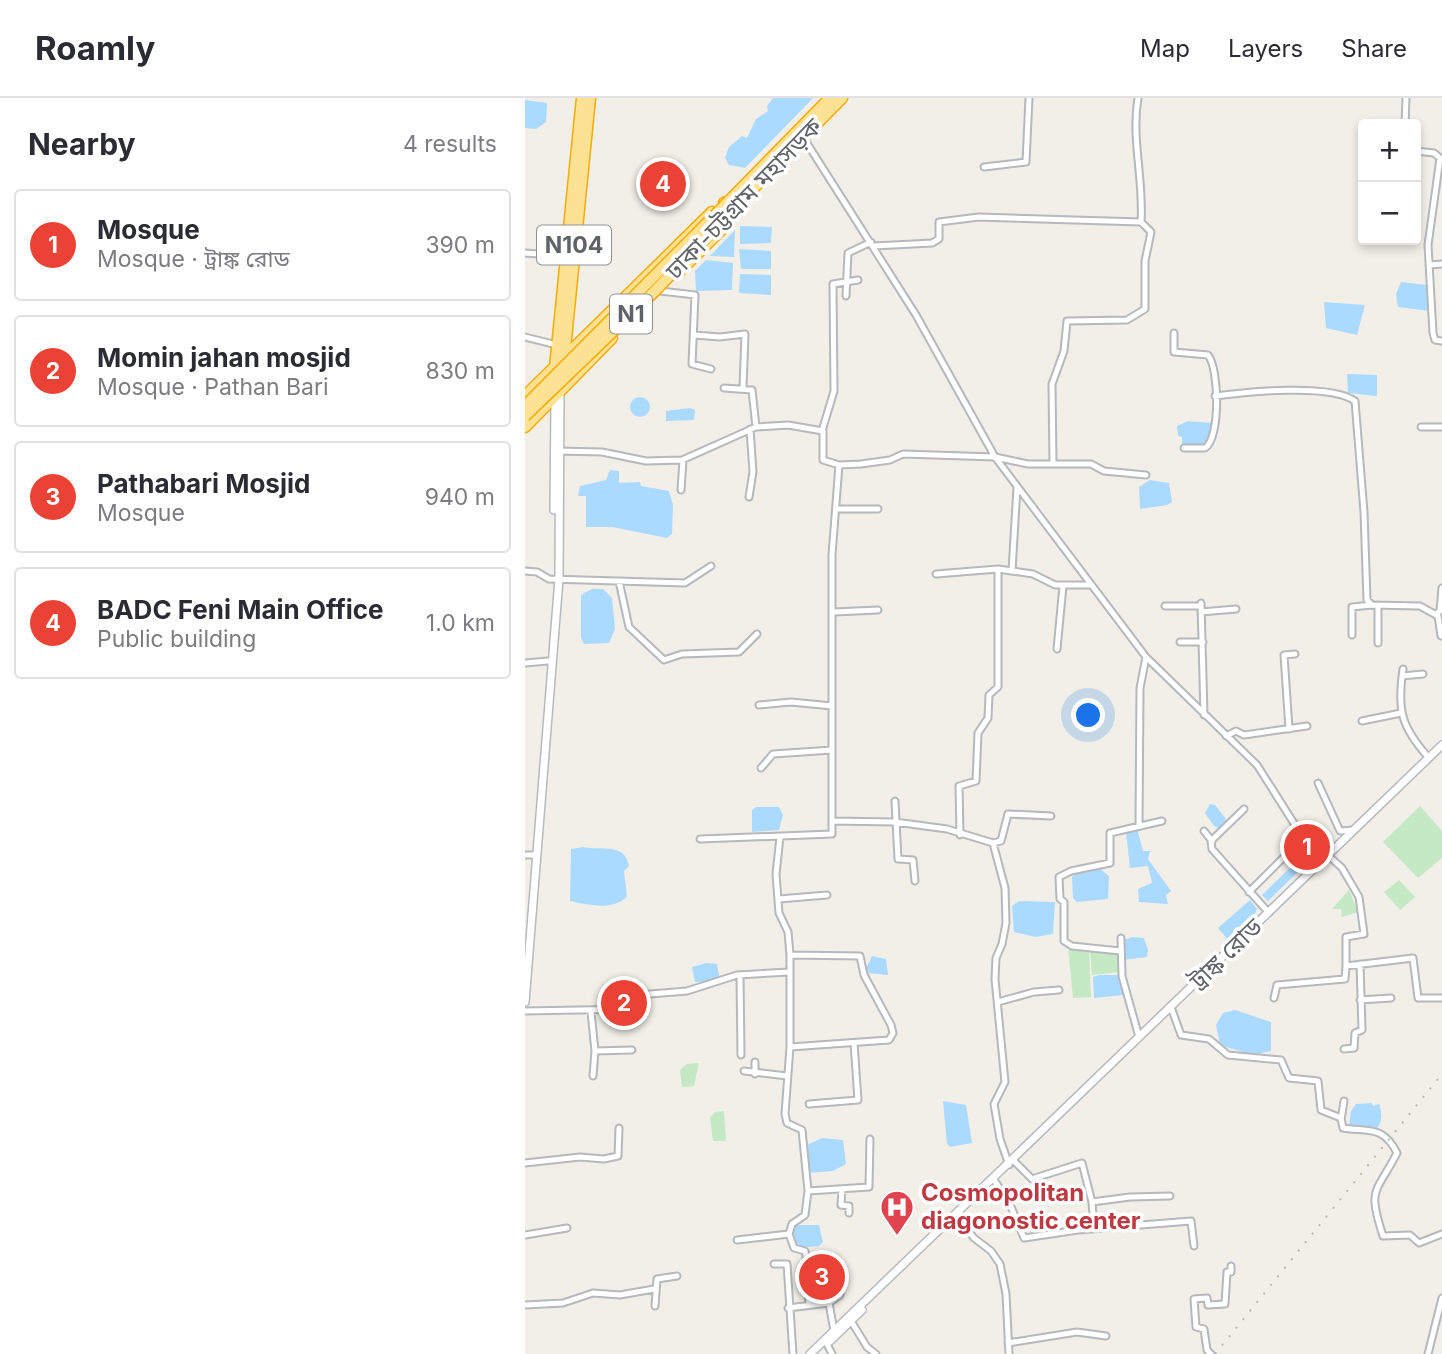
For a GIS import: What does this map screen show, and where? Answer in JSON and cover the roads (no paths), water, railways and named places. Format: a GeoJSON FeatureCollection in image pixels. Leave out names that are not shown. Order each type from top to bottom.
{"type":"FeatureCollection","features":[{"type":"Feature","properties":{"kind":"highway","name":"N104"},"geometry":{"type":"LineString","coordinates":[[558,396],[564,358],[582,98]]}},
{"type":"Feature","properties":{"kind":"highway","name":"N104"},"geometry":{"type":"LineString","coordinates":[[558,396],[555,369],[565,256],[571,239],[590,98]]}},
{"type":"Feature","properties":{"kind":"highway","name":"ঢাকা-চট্টগ্রাম মহাসড়ক"},"geometry":{"type":"LineString","coordinates":[[525,416],[656,290],[830,98]]}},
{"type":"Feature","properties":{"kind":"highway","name":"ঢাকা-চট্টগ্রাম মহাসড়ক"},"geometry":{"type":"LineString","coordinates":[[525,406],[842,98]]}},
{"type":"Feature","properties":{"kind":"highway"},"geometry":{"type":"LineString","coordinates":[[525,427],[722,230],[732,205]]}},
{"type":"Feature","properties":{"kind":"highway"},"geometry":{"type":"LineString","coordinates":[[525,396],[706,217],[732,205]]}},
{"type":"Feature","properties":{"kind":"main road","name":"N104"},"geometry":{"type":"LineString","coordinates":[[525,1002],[557,579],[558,396]]}},
{"type":"Feature","properties":{"kind":"main road","name":"N104"},"geometry":{"type":"LineString","coordinates":[[525,954],[529,855],[557,579]]}},
{"type":"Feature","properties":{"kind":"main road","name":"ট্রাঙ্ক রোড"},"geometry":{"type":"LineString","coordinates":[[817,1354],[1010,1162],[1442,746]]}},
{"type":"Feature","properties":{"kind":"main road","name":"ট্রাঙ্ক রোড"},"geometry":{"type":"LineString","coordinates":[[810,1354],[1010,1162]]}},
{"type":"Feature","properties":{"kind":"street"},"geometry":{"type":"LineString","coordinates":[[984,167],[1026,162],[1029,98]]}},
{"type":"Feature","properties":{"kind":"street"},"geometry":{"type":"LineString","coordinates":[[1138,98],[1136,128],[1142,182],[1142,222]]}},
{"type":"Feature","properties":{"kind":"street"},"geometry":{"type":"LineString","coordinates":[[1405,119],[1406,98]]}},
{"type":"Feature","properties":{"kind":"street"},"geometry":{"type":"LineString","coordinates":[[803,137],[873,244],[995,457],[1017,487],[1146,657],[1257,765],[1295,825],[1329,855],[1354,887],[1364,932],[1346,937],[1345,979],[1277,985],[1274,998]]}},
{"type":"Feature","properties":{"kind":"street"},"geometry":{"type":"LineString","coordinates":[[1421,152],[1434,153],[1440,158],[1428,245],[1433,333],[1435,340],[1442,341]]}},
{"type":"Feature","properties":{"kind":"street"},"geometry":{"type":"LineString","coordinates":[[846,296],[849,251],[873,244],[932,243],[939,239],[940,222],[979,217],[1142,222],[1151,237],[1145,261],[1145,309],[1127,320],[1067,321],[1064,351],[1052,384],[1053,464]]}},
{"type":"Feature","properties":{"kind":"street"},"geometry":{"type":"LineString","coordinates":[[571,239],[605,235]]}},
{"type":"Feature","properties":{"kind":"street"},"geometry":{"type":"LineString","coordinates":[[525,253],[565,256]]}},
{"type":"Feature","properties":{"kind":"street"},"geometry":{"type":"LineString","coordinates":[[1429,265],[1442,264]]}},
{"type":"Feature","properties":{"kind":"street"},"geometry":{"type":"LineString","coordinates":[[858,280],[836,282],[832,289],[834,391],[822,431],[823,460],[839,465],[890,460],[903,454],[995,457],[1028,464],[1091,464],[1104,471],[1146,475]]}},
{"type":"Feature","properties":{"kind":"street"},"geometry":{"type":"LineString","coordinates":[[660,291],[695,295],[692,363],[711,369]]}},
{"type":"Feature","properties":{"kind":"street"},"geometry":{"type":"LineString","coordinates":[[1174,333],[1174,352],[1204,354],[1210,357],[1215,396],[1217,428],[1212,443],[1205,448],[1184,448]]}},
{"type":"Feature","properties":{"kind":"street"},"geometry":{"type":"LineString","coordinates":[[694,335],[720,337],[745,334],[743,388]]}},
{"type":"Feature","properties":{"kind":"street"},"geometry":{"type":"LineString","coordinates":[[525,337],[557,345]]}},
{"type":"Feature","properties":{"kind":"street"},"geometry":{"type":"LineString","coordinates":[[724,388],[743,388],[754,393],[753,472],[749,497]]}},
{"type":"Feature","properties":{"kind":"street"},"geometry":{"type":"LineString","coordinates":[[1215,396],[1301,391],[1334,393],[1355,401],[1364,512],[1365,590],[1367,600],[1375,605]]}},
{"type":"Feature","properties":{"kind":"street"},"geometry":{"type":"LineString","coordinates":[[556,451],[602,453],[646,461],[683,460],[753,428],[788,425],[822,431]]}},
{"type":"Feature","properties":{"kind":"street"},"geometry":{"type":"LineString","coordinates":[[1421,427],[1442,427]]}},
{"type":"Feature","properties":{"kind":"street"},"geometry":{"type":"LineString","coordinates":[[681,490],[683,460]]}},
{"type":"Feature","properties":{"kind":"street"},"geometry":{"type":"LineString","coordinates":[[701,839],[830,836],[834,612],[832,555],[839,465]]}},
{"type":"Feature","properties":{"kind":"street"},"geometry":{"type":"LineString","coordinates":[[1011,571],[1017,487]]}},
{"type":"Feature","properties":{"kind":"street"},"geometry":{"type":"LineString","coordinates":[[837,509],[878,509]]}},
{"type":"Feature","properties":{"kind":"street"},"geometry":{"type":"LineString","coordinates":[[525,571],[557,579],[689,582],[711,566]]}},
{"type":"Feature","properties":{"kind":"street"},"geometry":{"type":"LineString","coordinates":[[936,574],[998,569],[1033,574],[1063,586],[1091,585]]}},
{"type":"Feature","properties":{"kind":"street"},"geometry":{"type":"LineString","coordinates":[[960,835],[959,786],[976,781],[978,733],[988,718],[989,695],[998,687],[998,569]]}},
{"type":"Feature","properties":{"kind":"street"},"geometry":{"type":"LineString","coordinates":[[619,581],[629,627],[664,660],[682,654],[739,652],[757,634]]}},
{"type":"Feature","properties":{"kind":"street"},"geometry":{"type":"LineString","coordinates":[[1058,649],[1063,586]]}},
{"type":"Feature","properties":{"kind":"street"},"geometry":{"type":"LineString","coordinates":[[1436,614],[1440,611],[1442,587]]}},
{"type":"Feature","properties":{"kind":"street"},"geometry":{"type":"LineString","coordinates":[[1188,597],[1188,606]]}},
{"type":"Feature","properties":{"kind":"street"},"geometry":{"type":"LineString","coordinates":[[1375,605],[1378,643]]}},
{"type":"Feature","properties":{"kind":"street"},"geometry":{"type":"LineString","coordinates":[[1352,635],[1352,607],[1375,605],[1420,606],[1436,614],[1442,636],[1431,636]]}},
{"type":"Feature","properties":{"kind":"street"},"geometry":{"type":"LineString","coordinates":[[1165,606],[1236,609]]}},
{"type":"Feature","properties":{"kind":"street"},"geometry":{"type":"LineString","coordinates":[[1201,607],[1204,716]]}},
{"type":"Feature","properties":{"kind":"street"},"geometry":{"type":"LineString","coordinates":[[834,612],[877,610]]}},
{"type":"Feature","properties":{"kind":"street"},"geometry":{"type":"LineString","coordinates":[[1180,642],[1203,642]]}},
{"type":"Feature","properties":{"kind":"street"},"geometry":{"type":"LineString","coordinates":[[1289,729],[1284,655],[1295,654]]}},
{"type":"Feature","properties":{"kind":"street"},"geometry":{"type":"LineString","coordinates":[[1139,826],[1140,688],[1146,657]]}},
{"type":"Feature","properties":{"kind":"street"},"geometry":{"type":"LineString","coordinates":[[525,663],[548,661]]}},
{"type":"Feature","properties":{"kind":"street"},"geometry":{"type":"LineString","coordinates":[[1423,674],[1402,672],[1399,700],[1401,713],[1413,740],[1429,758]]}},
{"type":"Feature","properties":{"kind":"street"},"geometry":{"type":"LineString","coordinates":[[759,705],[797,702],[808,706],[832,706]]}},
{"type":"Feature","properties":{"kind":"street"},"geometry":{"type":"LineString","coordinates":[[1362,721],[1401,713]]}},
{"type":"Feature","properties":{"kind":"street"},"geometry":{"type":"LineString","coordinates":[[1226,736],[1236,731],[1244,735],[1307,726]]}},
{"type":"Feature","properties":{"kind":"street"},"geometry":{"type":"LineString","coordinates":[[761,768],[773,754],[832,750]]}},
{"type":"Feature","properties":{"kind":"street"},"geometry":{"type":"LineString","coordinates":[[1318,783],[1339,831],[1355,830]]}},
{"type":"Feature","properties":{"kind":"street"},"geometry":{"type":"LineString","coordinates":[[895,801],[898,860],[913,860],[915,881]]}},
{"type":"Feature","properties":{"kind":"street"},"geometry":{"type":"LineString","coordinates":[[1212,841],[1244,808]]}},
{"type":"Feature","properties":{"kind":"street"},"geometry":{"type":"LineString","coordinates":[[832,821],[895,822],[947,829],[993,843],[1000,841],[1008,814],[1051,816]]}},
{"type":"Feature","properties":{"kind":"street"},"geometry":{"type":"LineString","coordinates":[[1120,951],[1072,946],[1064,942],[1064,902],[1060,899],[1059,877],[1071,870],[1107,865],[1110,833],[1162,821]]}},
{"type":"Feature","properties":{"kind":"street"},"geometry":{"type":"LineString","coordinates":[[1204,831],[1212,841],[1215,856],[1269,913]]}},
{"type":"Feature","properties":{"kind":"street"},"geometry":{"type":"LineString","coordinates":[[780,837],[776,874],[781,919],[789,938],[790,956],[787,1122],[802,1130],[808,1191],[806,1215],[792,1224],[789,1234],[793,1248],[805,1251],[809,1305]]}},
{"type":"Feature","properties":{"kind":"street"},"geometry":{"type":"LineString","coordinates":[[993,843],[1005,888],[1005,935],[996,958],[1005,1082],[994,1104],[1010,1162],[1032,1179],[1082,1163],[1092,1202],[1094,1229]]}},
{"type":"Feature","properties":{"kind":"street"},"geometry":{"type":"LineString","coordinates":[[1248,892],[1286,855]]}},
{"type":"Feature","properties":{"kind":"street"},"geometry":{"type":"LineString","coordinates":[[779,899],[827,895]]}},
{"type":"Feature","properties":{"kind":"street"},"geometry":{"type":"LineString","coordinates":[[1121,938],[1122,976],[1139,1038]]}},
{"type":"Feature","properties":{"kind":"street"},"geometry":{"type":"LineString","coordinates":[[812,946],[813,956]]}},
{"type":"Feature","properties":{"kind":"street"},"geometry":{"type":"LineString","coordinates":[[790,956],[861,957],[864,975],[891,1025],[893,1034],[889,1040],[790,1047]]}},
{"type":"Feature","properties":{"kind":"street"},"geometry":{"type":"LineString","coordinates":[[1346,966],[1413,958],[1418,998],[1442,998]]}},
{"type":"Feature","properties":{"kind":"street"},"geometry":{"type":"LineString","coordinates":[[1344,1049],[1354,1048],[1355,1033],[1361,1032],[1360,964]]}},
{"type":"Feature","properties":{"kind":"street"},"geometry":{"type":"LineString","coordinates":[[525,1012],[634,1009],[638,995],[687,991],[740,975],[789,972]]}},
{"type":"Feature","properties":{"kind":"street"},"geometry":{"type":"LineString","coordinates":[[740,975],[741,1055]]}},
{"type":"Feature","properties":{"kind":"street"},"geometry":{"type":"LineString","coordinates":[[998,1002],[1034,992],[1059,990]]}},
{"type":"Feature","properties":{"kind":"street"},"geometry":{"type":"LineString","coordinates":[[1360,1000],[1391,998]]}},
{"type":"Feature","properties":{"kind":"street"},"geometry":{"type":"LineString","coordinates":[[1171,1007],[1181,1035],[1209,1039],[1228,1055],[1281,1060],[1289,1077],[1318,1080],[1321,1110],[1341,1120],[1346,1129],[1379,1132],[1397,1151],[1373,1196],[1383,1236],[1388,1238],[1410,1235],[1419,1243],[1442,1234]]}},
{"type":"Feature","properties":{"kind":"street"},"geometry":{"type":"LineString","coordinates":[[591,1012],[595,1051],[593,1076]]}},
{"type":"Feature","properties":{"kind":"street"},"geometry":{"type":"LineString","coordinates":[[809,1104],[858,1100],[854,1043]]}},
{"type":"Feature","properties":{"kind":"street"},"geometry":{"type":"LineString","coordinates":[[595,1051],[632,1050]]}},
{"type":"Feature","properties":{"kind":"street"},"geometry":{"type":"LineString","coordinates":[[755,1062],[755,1074]]}},
{"type":"Feature","properties":{"kind":"street"},"geometry":{"type":"LineString","coordinates":[[744,1071],[787,1076]]}},
{"type":"Feature","properties":{"kind":"street"},"geometry":{"type":"LineString","coordinates":[[1341,1120],[1345,1101]]}},
{"type":"Feature","properties":{"kind":"street"},"geometry":{"type":"LineString","coordinates":[[525,1163],[618,1156],[619,1128]]}},
{"type":"Feature","properties":{"kind":"street"},"geometry":{"type":"LineString","coordinates":[[808,1191],[869,1186],[870,1139]]}},
{"type":"Feature","properties":{"kind":"street"},"geometry":{"type":"LineString","coordinates":[[994,1180],[1009,1202],[1024,1238],[1192,1221],[1194,1246]]}},
{"type":"Feature","properties":{"kind":"street"},"geometry":{"type":"LineString","coordinates":[[842,1189],[841,1205],[849,1206],[849,1213]]}},
{"type":"Feature","properties":{"kind":"street"},"geometry":{"type":"LineString","coordinates":[[1092,1202],[1170,1196]]}},
{"type":"Feature","properties":{"kind":"street"},"geometry":{"type":"LineString","coordinates":[[956,1215],[974,1238],[997,1257],[1006,1294],[1009,1354]]}},
{"type":"Feature","properties":{"kind":"street"},"geometry":{"type":"LineString","coordinates":[[525,1235],[567,1228]]}},
{"type":"Feature","properties":{"kind":"street"},"geometry":{"type":"LineString","coordinates":[[737,1240],[789,1234]]}},
{"type":"Feature","properties":{"kind":"street"},"geometry":{"type":"LineString","coordinates":[[774,1264],[787,1264],[793,1354]]}},
{"type":"Feature","properties":{"kind":"street"},"geometry":{"type":"LineString","coordinates":[[1211,1354],[1207,1350],[1204,1329],[1196,1327],[1194,1299],[1207,1298],[1208,1305],[1226,1304],[1227,1272],[1231,1272],[1231,1266]]}},
{"type":"Feature","properties":{"kind":"street"},"geometry":{"type":"LineString","coordinates":[[788,1308],[829,1303],[840,1296],[839,1273]]}},
{"type":"Feature","properties":{"kind":"street"},"geometry":{"type":"LineString","coordinates":[[655,1306],[657,1279],[677,1276]]}},
{"type":"Feature","properties":{"kind":"street"},"geometry":{"type":"LineString","coordinates":[[525,1305],[563,1303],[593,1293],[620,1295],[655,1289]]}},
{"type":"Feature","properties":{"kind":"street"},"geometry":{"type":"LineString","coordinates":[[1428,1354],[1442,1298]]}},
{"type":"Feature","properties":{"kind":"street"},"geometry":{"type":"LineString","coordinates":[[829,1303],[834,1331]]}},
{"type":"Feature","properties":{"kind":"street"},"geometry":{"type":"LineString","coordinates":[[851,1321],[867,1347],[876,1354]]}},
{"type":"Feature","properties":{"kind":"street"},"geometry":{"type":"LineString","coordinates":[[1007,1343],[1077,1332],[1106,1336]]}},
{"type":"Feature","properties":{"kind":"street"},"geometry":{"type":"LineString","coordinates":[[827,1344],[832,1354]]}},
{"type":"Feature","properties":{"kind":"water"},"geometry":{"type":"Polygon","coordinates":[[[773,98],[813,98],[745,168],[729,165],[725,158],[729,147],[742,136],[747,138],[756,119],[768,111],[767,106],[773,98]]]}},
{"type":"Feature","properties":{"kind":"water"},"geometry":{"type":"Polygon","coordinates":[[[525,100],[547,103],[546,122],[536,129],[525,128],[525,100]]]}},
{"type":"Feature","properties":{"kind":"water"},"geometry":{"type":"Polygon","coordinates":[[[740,226],[772,227],[771,243],[740,244],[740,226]]]}},
{"type":"Feature","properties":{"kind":"water"},"geometry":{"type":"Polygon","coordinates":[[[735,230],[734,257],[710,256],[735,230]]]}},
{"type":"Feature","properties":{"kind":"water"},"geometry":{"type":"Polygon","coordinates":[[[739,249],[771,251],[771,269],[741,269],[739,249]]]}},
{"type":"Feature","properties":{"kind":"water"},"geometry":{"type":"Polygon","coordinates":[[[706,260],[733,263],[732,290],[696,291],[695,271],[706,260]]]}},
{"type":"Feature","properties":{"kind":"water"},"geometry":{"type":"Polygon","coordinates":[[[740,274],[771,275],[771,295],[739,293],[740,274]]]}},
{"type":"Feature","properties":{"kind":"water"},"geometry":{"type":"Polygon","coordinates":[[[1401,282],[1427,285],[1430,311],[1398,307],[1396,294],[1401,282]]]}},
{"type":"Feature","properties":{"kind":"water"},"geometry":{"type":"Polygon","coordinates":[[[1324,302],[1365,305],[1357,335],[1326,328],[1324,302]]]}},
{"type":"Feature","properties":{"kind":"water"},"geometry":{"type":"Polygon","coordinates":[[[1347,374],[1377,375],[1377,396],[1348,393],[1347,374]]]}},
{"type":"Feature","properties":{"kind":"water"},"geometry":{"type":"Polygon","coordinates":[[[640,397],[647,400],[650,407],[647,414],[640,417],[633,414],[630,407],[633,400],[640,397]]]}},
{"type":"Feature","properties":{"kind":"water"},"geometry":{"type":"Polygon","coordinates":[[[690,408],[695,410],[694,420],[666,421],[666,411],[690,408]]]}},
{"type":"Feature","properties":{"kind":"water"},"geometry":{"type":"Polygon","coordinates":[[[1188,421],[1211,423],[1211,433],[1204,446],[1182,447],[1182,437],[1178,436],[1177,426],[1188,421]]]}},
{"type":"Feature","properties":{"kind":"water"},"geometry":{"type":"Polygon","coordinates":[[[610,470],[619,471],[619,483],[640,482],[641,486],[669,491],[673,505],[672,534],[667,538],[612,527],[586,527],[586,496],[578,496],[580,486],[606,480],[610,470]]]}},
{"type":"Feature","properties":{"kind":"water"},"geometry":{"type":"Polygon","coordinates":[[[1150,480],[1169,483],[1172,502],[1140,509],[1139,487],[1150,480]]]}},
{"type":"Feature","properties":{"kind":"water"},"geometry":{"type":"Polygon","coordinates":[[[592,589],[603,589],[612,598],[615,629],[609,643],[584,644],[581,638],[581,595],[592,589]]]}},
{"type":"Feature","properties":{"kind":"water"},"geometry":{"type":"Polygon","coordinates":[[[1210,804],[1215,805],[1226,819],[1221,829],[1214,826],[1205,813],[1210,804]]]}},
{"type":"Feature","properties":{"kind":"water"},"geometry":{"type":"Polygon","coordinates":[[[756,807],[779,807],[783,815],[779,830],[752,832],[752,810],[756,807]]]}},
{"type":"Feature","properties":{"kind":"water"},"geometry":{"type":"Polygon","coordinates":[[[1137,828],[1143,851],[1150,851],[1148,859],[1171,891],[1166,895],[1168,904],[1139,902],[1138,889],[1152,883],[1148,866],[1130,868],[1126,832],[1137,828]]]}},
{"type":"Feature","properties":{"kind":"water"},"geometry":{"type":"Polygon","coordinates":[[[571,849],[611,849],[623,853],[629,866],[624,871],[627,897],[607,905],[570,901],[571,849]]]}},
{"type":"Feature","properties":{"kind":"water"},"geometry":{"type":"Polygon","coordinates":[[[1295,863],[1300,870],[1268,901],[1262,895],[1295,863]]]}},
{"type":"Feature","properties":{"kind":"water"},"geometry":{"type":"Polygon","coordinates":[[[1099,868],[1109,876],[1108,899],[1077,902],[1073,898],[1072,877],[1081,870],[1099,868]]]}},
{"type":"Feature","properties":{"kind":"water"},"geometry":{"type":"Polygon","coordinates":[[[1250,900],[1257,909],[1254,916],[1228,940],[1218,928],[1250,900]]]}},
{"type":"Feature","properties":{"kind":"water"},"geometry":{"type":"Polygon","coordinates":[[[1019,901],[1055,902],[1053,934],[1036,937],[1014,932],[1012,906],[1019,901]]]}},
{"type":"Feature","properties":{"kind":"water"},"geometry":{"type":"Polygon","coordinates":[[[1132,937],[1144,938],[1147,957],[1123,960],[1122,941],[1132,937]]]}},
{"type":"Feature","properties":{"kind":"water"},"geometry":{"type":"Polygon","coordinates":[[[872,956],[886,959],[888,975],[868,973],[866,969],[872,956]]]}},
{"type":"Feature","properties":{"kind":"water"},"geometry":{"type":"Polygon","coordinates":[[[706,963],[717,964],[720,981],[695,982],[692,967],[706,963]]]}},
{"type":"Feature","properties":{"kind":"water"},"geometry":{"type":"Polygon","coordinates":[[[1121,975],[1124,995],[1094,998],[1093,977],[1121,975]]]}},
{"type":"Feature","properties":{"kind":"water"},"geometry":{"type":"Polygon","coordinates":[[[1235,1010],[1271,1022],[1271,1051],[1253,1055],[1220,1045],[1216,1025],[1223,1013],[1235,1010]]]}},
{"type":"Feature","properties":{"kind":"water"},"geometry":{"type":"Polygon","coordinates":[[[943,1101],[966,1105],[972,1143],[950,1147],[947,1144],[943,1101]]]}},
{"type":"Feature","properties":{"kind":"water"},"geometry":{"type":"Polygon","coordinates":[[[1372,1103],[1373,1106],[1379,1104],[1381,1110],[1381,1120],[1376,1129],[1349,1126],[1351,1111],[1356,1104],[1372,1103]]]}},
{"type":"Feature","properties":{"kind":"water"},"geometry":{"type":"Polygon","coordinates":[[[822,1138],[843,1140],[846,1164],[833,1171],[809,1173],[807,1145],[822,1138]]]}},
{"type":"Feature","properties":{"kind":"water"},"geometry":{"type":"Polygon","coordinates":[[[795,1225],[819,1225],[823,1242],[819,1246],[797,1248],[792,1237],[795,1225]]]}},
{"type":"Feature","properties":{"kind":"railway"},"geometry":{"type":"LineString","coordinates":[[1215,1354],[1442,1074]]}},
{"type":"Feature","properties":{"kind":"place","name":"BADC Feni Main Office"},"geometry":{"type":"Point","coordinates":[663,184]}},
{"type":"Feature","properties":{"kind":"place","name":"Mosque"},"geometry":{"type":"Point","coordinates":[1307,847]}},
{"type":"Feature","properties":{"kind":"place","name":"Momin jahan mosjid"},"geometry":{"type":"Point","coordinates":[624,1003]}},
{"type":"Feature","properties":{"kind":"place","name":"Cosmopolitan diagonostic center"},"geometry":{"type":"Point","coordinates":[897,1237]}},
{"type":"Feature","properties":{"kind":"place","name":"Pathabari Mosjid"},"geometry":{"type":"Point","coordinates":[822,1277]}}]}
